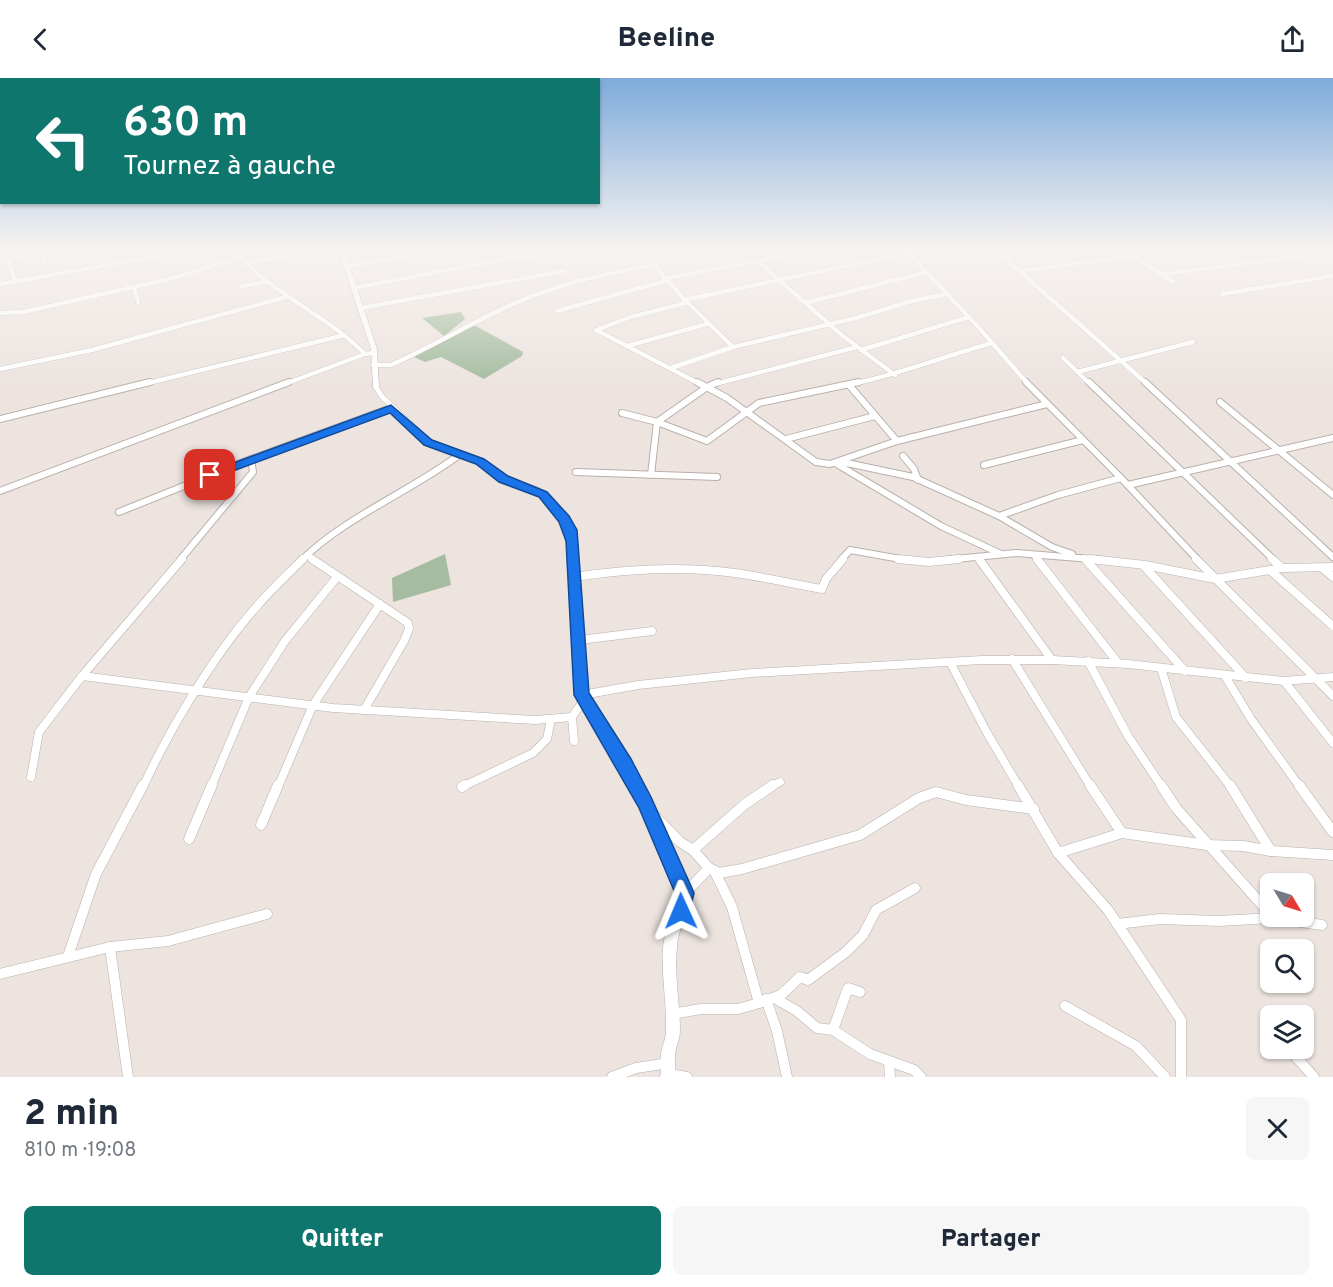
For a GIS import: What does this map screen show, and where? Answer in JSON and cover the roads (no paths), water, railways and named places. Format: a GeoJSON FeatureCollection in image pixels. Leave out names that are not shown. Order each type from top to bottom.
{"type":"FeatureCollection","features":[{"type":"Feature","properties":{"kind":"street"},"geometry":{"type":"LineString","coordinates":[[0,313],[22,312],[109,293]]}},
{"type":"Feature","properties":{"kind":"street"},"geometry":{"type":"LineString","coordinates":[[135,293],[138,302]]}},
{"type":"Feature","properties":{"kind":"street"},"geometry":{"type":"LineString","coordinates":[[280,293],[369,353],[374,365],[376,387],[391,408],[428,442],[488,466],[503,479],[537,490],[557,508],[570,530],[580,640],[582,695],[581,704],[572,717],[573,741]]}},
{"type":"Feature","properties":{"kind":"street"},"geometry":{"type":"LineString","coordinates":[[356,293],[372,340],[369,353]]}},
{"type":"Feature","properties":{"kind":"street"},"geometry":{"type":"LineString","coordinates":[[361,308],[445,293]]}},
{"type":"Feature","properties":{"kind":"street"},"geometry":{"type":"LineString","coordinates":[[374,365],[391,365],[517,302],[543,293]]}},
{"type":"Feature","properties":{"kind":"street"},"geometry":{"type":"LineString","coordinates":[[557,311],[621,293]]}},
{"type":"Feature","properties":{"kind":"street"},"geometry":{"type":"LineString","coordinates":[[677,293],[733,347]]}},
{"type":"Feature","properties":{"kind":"street"},"geometry":{"type":"LineString","coordinates":[[725,293],[685,301],[596,330],[707,387],[746,410],[816,462],[838,462],[918,480],[999,516],[1052,546],[1086,559],[1185,671]]}},
{"type":"Feature","properties":{"kind":"street"},"geometry":{"type":"LineString","coordinates":[[794,293],[828,324],[895,375]]}},
{"type":"Feature","properties":{"kind":"street"},"geometry":{"type":"LineString","coordinates":[[805,303],[846,293]]}},
{"type":"Feature","properties":{"kind":"street"},"geometry":{"type":"LineString","coordinates":[[1045,293],[1333,557]]}},
{"type":"Feature","properties":{"kind":"street"},"geometry":{"type":"LineString","coordinates":[[1222,294],[1231,293]]}},
{"type":"Feature","properties":{"kind":"street"},"geometry":{"type":"LineString","coordinates":[[671,368],[733,347],[883,308],[948,294],[1009,365],[1128,485],[1215,579],[1333,696]]}},
{"type":"Feature","properties":{"kind":"street"},"geometry":{"type":"LineString","coordinates":[[0,369],[92,350],[286,297]]}},
{"type":"Feature","properties":{"kind":"street"},"geometry":{"type":"LineString","coordinates":[[651,475],[657,422],[707,387],[758,370],[859,348],[969,317]]}},
{"type":"Feature","properties":{"kind":"street"},"geometry":{"type":"LineString","coordinates":[[627,346],[707,324]]}},
{"type":"Feature","properties":{"kind":"street"},"geometry":{"type":"LineString","coordinates":[[0,419],[345,335]]}},
{"type":"Feature","properties":{"kind":"street"},"geometry":{"type":"LineString","coordinates":[[1077,372],[1193,342]]}},
{"type":"Feature","properties":{"kind":"street"},"geometry":{"type":"LineString","coordinates":[[622,413],[657,422],[707,441],[746,410],[768,400],[895,375],[942,357],[992,343]]}},
{"type":"Feature","properties":{"kind":"street"},"geometry":{"type":"LineString","coordinates":[[0,491],[369,353]]}},
{"type":"Feature","properties":{"kind":"street"},"geometry":{"type":"LineString","coordinates":[[1063,358],[1282,568]]}},
{"type":"Feature","properties":{"kind":"street"},"geometry":{"type":"LineString","coordinates":[[849,385],[897,441]]}},
{"type":"Feature","properties":{"kind":"street"},"geometry":{"type":"LineString","coordinates":[[1220,402],[1333,495]]}},
{"type":"Feature","properties":{"kind":"street"},"geometry":{"type":"LineString","coordinates":[[838,462],[897,441],[1047,404]]}},
{"type":"Feature","properties":{"kind":"street"},"geometry":{"type":"LineString","coordinates":[[119,512],[251,459],[391,408]]}},
{"type":"Feature","properties":{"kind":"street"},"geometry":{"type":"LineString","coordinates":[[786,439],[875,416]]}},
{"type":"Feature","properties":{"kind":"street"},"geometry":{"type":"LineString","coordinates":[[1128,485],[1333,438]]}},
{"type":"Feature","properties":{"kind":"street"},"geometry":{"type":"LineString","coordinates":[[984,465],[1083,440]]}},
{"type":"Feature","properties":{"kind":"street"},"geometry":{"type":"LineString","coordinates":[[68,956],[96,874],[160,750],[196,692],[257,606],[307,555],[350,524],[434,474],[459,455]]}},
{"type":"Feature","properties":{"kind":"street"},"geometry":{"type":"LineString","coordinates":[[903,456],[914,469],[918,480]]}},
{"type":"Feature","properties":{"kind":"street"},"geometry":{"type":"LineString","coordinates":[[31,777],[39,732],[82,676],[240,490],[253,471],[251,459]]}},
{"type":"Feature","properties":{"kind":"street"},"geometry":{"type":"LineString","coordinates":[[838,462],[941,526],[1002,555]]}},
{"type":"Feature","properties":{"kind":"street"},"geometry":{"type":"LineString","coordinates":[[576,472],[717,477]]}},
{"type":"Feature","properties":{"kind":"street"},"geometry":{"type":"LineString","coordinates":[[999,516],[1058,495],[1121,478]]}},
{"type":"Feature","properties":{"kind":"street"},"geometry":{"type":"LineString","coordinates":[[574,577],[606,572],[663,570],[734,573],[816,590],[822,589],[826,579],[850,550],[910,561],[1002,555],[1086,559],[1143,565],[1215,579],[1282,568],[1333,567]]}},
{"type":"Feature","properties":{"kind":"street"},"geometry":{"type":"LineString","coordinates":[[307,555],[408,623],[409,629],[363,710]]}},
{"type":"Feature","properties":{"kind":"street"},"geometry":{"type":"LineString","coordinates":[[1034,555],[1118,663]]}},
{"type":"Feature","properties":{"kind":"street"},"geometry":{"type":"LineString","coordinates":[[978,557],[998,590],[1030,628],[1052,660]]}},
{"type":"Feature","properties":{"kind":"street"},"geometry":{"type":"LineString","coordinates":[[1143,565],[1247,678]]}},
{"type":"Feature","properties":{"kind":"street"},"geometry":{"type":"LineString","coordinates":[[1322,568],[1333,578]]}},
{"type":"Feature","properties":{"kind":"street"},"geometry":{"type":"LineString","coordinates":[[1271,571],[1333,626]]}},
{"type":"Feature","properties":{"kind":"street"},"geometry":{"type":"LineString","coordinates":[[189,839],[249,697],[285,641],[337,577]]}},
{"type":"Feature","properties":{"kind":"street"},"geometry":{"type":"LineString","coordinates":[[261,825],[313,705],[380,604]]}},
{"type":"Feature","properties":{"kind":"street"},"geometry":{"type":"LineString","coordinates":[[580,640],[652,631]]}},
{"type":"Feature","properties":{"kind":"street"},"geometry":{"type":"LineString","coordinates":[[1012,659],[1062,743],[1122,833]]}},
{"type":"Feature","properties":{"kind":"street"},"geometry":{"type":"LineString","coordinates":[[582,695],[638,685],[752,673],[1012,659],[1118,663],[1284,681],[1333,677]]}},
{"type":"Feature","properties":{"kind":"street"},"geometry":{"type":"LineString","coordinates":[[1088,661],[1128,735],[1176,808],[1207,845],[1260,901]]}},
{"type":"Feature","properties":{"kind":"street"},"geometry":{"type":"LineString","coordinates":[[950,662],[986,731],[1058,853],[1117,924],[1181,1020],[1182,1077]]}},
{"type":"Feature","properties":{"kind":"street"},"geometry":{"type":"LineString","coordinates":[[1161,668],[1176,717],[1225,778],[1270,851]]}},
{"type":"Feature","properties":{"kind":"street"},"geometry":{"type":"LineString","coordinates":[[82,676],[123,680],[143,686],[363,710],[535,720],[572,717]]}},
{"type":"Feature","properties":{"kind":"street"},"geometry":{"type":"LineString","coordinates":[[1224,676],[1251,719],[1333,832]]}},
{"type":"Feature","properties":{"kind":"street"},"geometry":{"type":"LineString","coordinates":[[1284,681],[1333,743]]}},
{"type":"Feature","properties":{"kind":"street"},"geometry":{"type":"LineString","coordinates":[[582,695],[625,764],[685,893],[684,903],[671,937],[669,980],[673,1034],[667,1058],[668,1072]]}},
{"type":"Feature","properties":{"kind":"street"},"geometry":{"type":"LineString","coordinates":[[462,787],[533,753],[547,740],[551,719]]}},
{"type":"Feature","properties":{"kind":"street"},"geometry":{"type":"LineString","coordinates":[[693,850],[735,811],[764,789],[780,782]]}},
{"type":"Feature","properties":{"kind":"street"},"geometry":{"type":"LineString","coordinates":[[685,893],[703,872],[712,870],[719,873],[742,869],[860,835],[919,798],[936,792],[966,800],[1034,809]]}},
{"type":"Feature","properties":{"kind":"street"},"geometry":{"type":"LineString","coordinates":[[648,810],[712,870],[731,899],[744,947],[777,1031],[787,1077]]}},
{"type":"Feature","properties":{"kind":"street"},"geometry":{"type":"LineString","coordinates":[[1058,853],[1122,833],[1207,845],[1243,846],[1270,851],[1333,855]]}},
{"type":"Feature","properties":{"kind":"street"},"geometry":{"type":"LineString","coordinates":[[671,1014],[701,1009],[738,1009],[781,995],[800,977],[808,980],[846,952],[863,935],[876,910],[915,888]]}},
{"type":"Feature","properties":{"kind":"street"},"geometry":{"type":"LineString","coordinates":[[0,974],[110,947],[168,941],[267,914]]}},
{"type":"Feature","properties":{"kind":"street"},"geometry":{"type":"LineString","coordinates":[[1117,924],[1160,919],[1219,921],[1260,917]]}},
{"type":"Feature","properties":{"kind":"street"},"geometry":{"type":"LineString","coordinates":[[1314,924],[1322,925]]}},
{"type":"Feature","properties":{"kind":"street"},"geometry":{"type":"LineString","coordinates":[[110,947],[128,1077]]}},
{"type":"Feature","properties":{"kind":"street"},"geometry":{"type":"LineString","coordinates":[[833,1030],[848,988],[860,992]]}},
{"type":"Feature","properties":{"kind":"street"},"geometry":{"type":"LineString","coordinates":[[766,1000],[796,1011],[817,1028],[833,1030],[870,1053],[914,1070],[921,1077]]}},
{"type":"Feature","properties":{"kind":"street"},"geometry":{"type":"LineString","coordinates":[[1065,1006],[1136,1046],[1165,1077]]}},
{"type":"Feature","properties":{"kind":"street"},"geometry":{"type":"LineString","coordinates":[[1298,1059],[1314,1077]]}},
{"type":"Feature","properties":{"kind":"street"},"geometry":{"type":"LineString","coordinates":[[889,1062],[890,1077]]}},
{"type":"Feature","properties":{"kind":"street"},"geometry":{"type":"LineString","coordinates":[[612,1077],[636,1068],[687,1077]]}}]}
